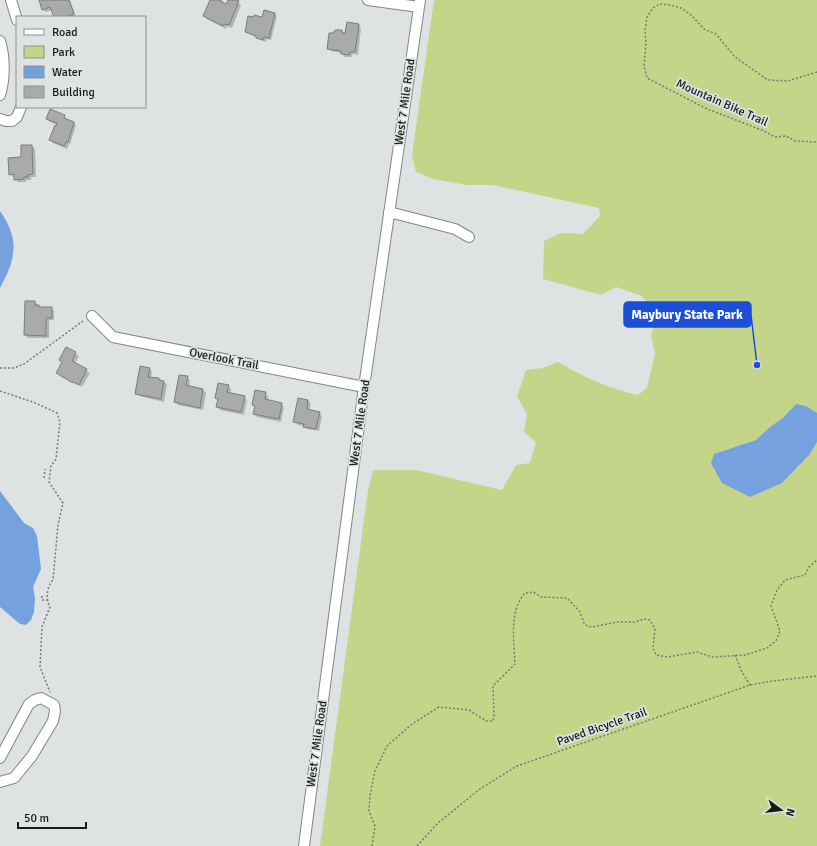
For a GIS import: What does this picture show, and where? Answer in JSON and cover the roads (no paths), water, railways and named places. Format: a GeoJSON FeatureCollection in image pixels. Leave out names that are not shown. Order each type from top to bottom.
{"type":"FeatureCollection","features":[{"type":"Feature","properties":{"kind":"street"},"geometry":{"type":"LineString","coordinates":[[12,0],[16,16]]}},
{"type":"Feature","properties":{"kind":"street"},"geometry":{"type":"LineString","coordinates":[[368,0],[419,3]]}},
{"type":"Feature","properties":{"kind":"street","name":"West 7 Mile Road"},"geometry":{"type":"LineString","coordinates":[[304,846],[364,386],[419,3]]}},
{"type":"Feature","properties":{"kind":"street"},"geometry":{"type":"LineString","coordinates":[[0,41],[4,77],[0,95]]}},
{"type":"Feature","properties":{"kind":"street"},"geometry":{"type":"LineString","coordinates":[[0,119],[12,121],[17,117],[21,108]]}},
{"type":"Feature","properties":{"kind":"street"},"geometry":{"type":"LineString","coordinates":[[389,212],[455,229],[469,237]]}},
{"type":"Feature","properties":{"kind":"street","name":"Overlook Trail"},"geometry":{"type":"LineString","coordinates":[[92,316],[113,337],[364,386]]}},
{"type":"Feature","properties":{"kind":"street"},"geometry":{"type":"LineString","coordinates":[[0,758],[29,704],[41,698],[54,704],[55,712],[53,721],[32,756],[14,778],[0,782]]}},
{"type":"Feature","properties":{"kind":"water"},"geometry":{"type":"Polygon","coordinates":[[[0,211],[11,231],[14,249],[10,268],[0,288],[0,211]]]}},
{"type":"Feature","properties":{"kind":"water"},"geometry":{"type":"Polygon","coordinates":[[[796,404],[806,406],[817,413],[817,442],[809,455],[782,483],[750,497],[722,483],[711,463],[714,454],[756,440],[770,427],[783,418],[796,404]]]}},
{"type":"Feature","properties":{"kind":"water"},"geometry":{"type":"Polygon","coordinates":[[[0,491],[24,523],[33,528],[37,536],[41,569],[33,587],[35,598],[34,612],[31,620],[26,625],[20,624],[0,607],[0,491]]]}},
{"type":"Feature","properties":{"kind":"place","name":"Maybury State Park"},"geometry":{"type":"Point","coordinates":[757,365]}}]}
